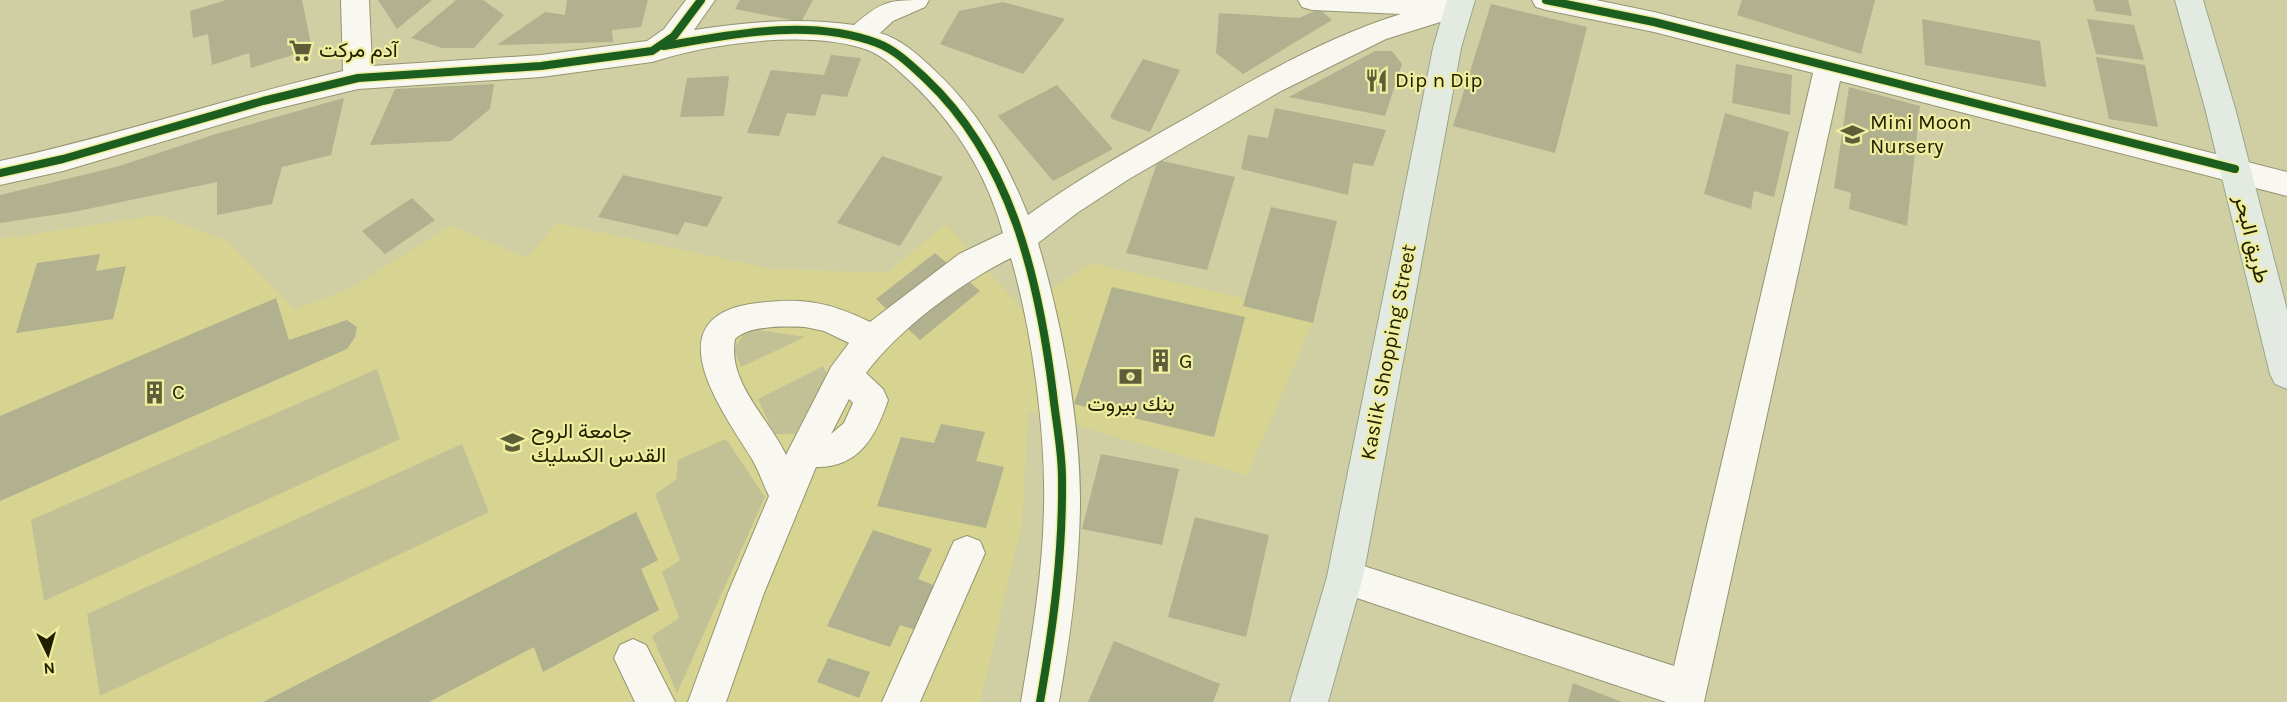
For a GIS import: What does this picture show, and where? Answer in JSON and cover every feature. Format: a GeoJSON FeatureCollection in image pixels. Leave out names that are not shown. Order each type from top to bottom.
{"type":"FeatureCollection","features":[{"type":"Feature","properties":{"kind":"main road","name":"طريق البحر"},"geometry":{"type":"LineString","coordinates":[[2189,0],[2287,374]]}},
{"type":"Feature","properties":{"kind":"main road","name":"Kaslik Shopping Street"},"geometry":{"type":"LineString","coordinates":[[1309,702],[1345,577],[1447,48],[1460,3]]}},
{"type":"Feature","properties":{"kind":"street"},"geometry":{"type":"LineString","coordinates":[[355,0],[358,78]]}},
{"type":"Feature","properties":{"kind":"street"},"geometry":{"type":"LineString","coordinates":[[664,46],[701,0]]}},
{"type":"Feature","properties":{"kind":"street"},"geometry":{"type":"LineString","coordinates":[[859,37],[883,14],[915,0]]}},
{"type":"Feature","properties":{"kind":"street"},"geometry":{"type":"LineString","coordinates":[[1312,0],[1460,3]]}},
{"type":"Feature","properties":{"kind":"street"},"geometry":{"type":"LineString","coordinates":[[1564,2],[1654,22],[2287,184]]}},
{"type":"Feature","properties":{"kind":"street"},"geometry":{"type":"LineString","coordinates":[[706,702],[746,593],[805,451],[843,377],[872,339],[970,263],[1020,239],[1066,204],[1118,171],[1271,83],[1376,32],[1460,3]]}},
{"type":"Feature","properties":{"kind":"street"},"geometry":{"type":"LineString","coordinates":[[0,173],[84,153],[263,101],[358,78],[564,63],[641,53],[664,46],[741,35],[785,32],[859,37],[880,44],[924,75],[950,101],[993,168],[1020,239],[1048,349],[1062,477],[1060,572],[1040,702]]}},
{"type":"Feature","properties":{"kind":"street"},"geometry":{"type":"LineString","coordinates":[[1345,577],[1686,696],[1709,602],[1728,503],[1829,67]]}},
{"type":"Feature","properties":{"kind":"street"},"geometry":{"type":"LineString","coordinates":[[786,496],[771,462],[720,372],[715,355],[719,334],[732,322],[782,313],[829,316],[872,339]]}},
{"type":"Feature","properties":{"kind":"street"},"geometry":{"type":"LineString","coordinates":[[901,702],[967,553]]}},
{"type":"Feature","properties":{"kind":"street"},"geometry":{"type":"LineString","coordinates":[[633,658],[656,702]]}},
{"type":"Feature","properties":{"kind":"shaded area","name":"جامعة الروح القدس الكسليك"},"geometry":{"type":"Polygon","coordinates":[[[158,215],[227,241],[295,309],[351,288],[451,225],[527,258],[557,223],[772,269],[887,273],[946,224],[1022,309],[1091,263],[1316,315],[1247,475],[1028,411],[1022,523],[980,702],[0,702],[0,239],[158,215]]]}},
{"type":"Feature","properties":{"kind":"green space"},"geometry":{"type":"Polygon","coordinates":[[[758,330],[805,337],[741,367],[734,349],[743,335],[758,330]]]}},
{"type":"Feature","properties":{"kind":"green space"},"geometry":{"type":"Polygon","coordinates":[[[823,366],[827,374],[795,434],[774,434],[758,399],[823,366]]]}},
{"type":"Feature","properties":{"kind":"green space"},"geometry":{"type":"Polygon","coordinates":[[[377,369],[400,439],[44,601],[31,520],[377,369]]]}},
{"type":"Feature","properties":{"kind":"green space"},"geometry":{"type":"Polygon","coordinates":[[[726,439],[765,497],[677,693],[652,636],[679,618],[662,572],[680,560],[655,494],[676,480],[678,460],[726,439]]]}},
{"type":"Feature","properties":{"kind":"green space"},"geometry":{"type":"Polygon","coordinates":[[[462,444],[489,512],[100,696],[87,614],[462,444]]]}},
{"type":"Feature","properties":{"kind":"building"},"geometry":{"type":"Polygon","coordinates":[[[226,0],[302,0],[312,49],[251,68],[249,53],[212,65],[208,34],[193,38],[190,11],[226,0]]]}},
{"type":"Feature","properties":{"kind":"building"},"geometry":{"type":"Polygon","coordinates":[[[378,0],[432,0],[397,29],[378,0]]]}},
{"type":"Feature","properties":{"kind":"building"},"geometry":{"type":"Polygon","coordinates":[[[456,0],[483,0],[504,15],[474,48],[442,48],[411,38],[456,0]]]}},
{"type":"Feature","properties":{"kind":"building"},"geometry":{"type":"Polygon","coordinates":[[[567,0],[648,0],[641,27],[612,30],[613,42],[497,45],[545,12],[565,15],[567,0]]]}},
{"type":"Feature","properties":{"kind":"building"},"geometry":{"type":"Polygon","coordinates":[[[740,0],[813,0],[801,22],[735,9],[740,0]]]}},
{"type":"Feature","properties":{"kind":"building"},"geometry":{"type":"Polygon","coordinates":[[[1742,0],[1875,0],[1861,54],[1737,15],[1742,0]]]}},
{"type":"Feature","properties":{"kind":"building"},"geometry":{"type":"Polygon","coordinates":[[[2093,0],[2128,0],[2132,16],[2096,11],[2093,0]]]}},
{"type":"Feature","properties":{"kind":"building"},"geometry":{"type":"Polygon","coordinates":[[[1003,2],[1065,19],[1023,74],[940,44],[959,11],[1003,2]]]}},
{"type":"Feature","properties":{"kind":"building"},"geometry":{"type":"Polygon","coordinates":[[[1491,4],[1587,27],[1555,153],[1453,126],[1491,4]]]}},
{"type":"Feature","properties":{"kind":"building"},"geometry":{"type":"Polygon","coordinates":[[[1319,9],[1332,20],[1243,74],[1216,53],[1219,13],[1299,18],[1319,9]]]}},
{"type":"Feature","properties":{"kind":"building"},"geometry":{"type":"Polygon","coordinates":[[[1922,19],[2040,41],[2046,87],[1925,65],[1922,19]]]}},
{"type":"Feature","properties":{"kind":"building"},"geometry":{"type":"Polygon","coordinates":[[[2087,19],[2134,25],[2144,60],[2096,54],[2087,19]]]}},
{"type":"Feature","properties":{"kind":"building"},"geometry":{"type":"Polygon","coordinates":[[[1375,51],[1392,51],[1402,64],[1385,116],[1289,97],[1375,51]]]}},
{"type":"Feature","properties":{"kind":"building"},"geometry":{"type":"Polygon","coordinates":[[[831,55],[861,58],[847,97],[822,94],[815,116],[787,113],[779,136],[747,133],[771,70],[824,75],[831,55]]]}},
{"type":"Feature","properties":{"kind":"building"},"geometry":{"type":"Polygon","coordinates":[[[2096,57],[2145,65],[2158,127],[2109,119],[2096,57]]]}},
{"type":"Feature","properties":{"kind":"building"},"geometry":{"type":"Polygon","coordinates":[[[1143,59],[1180,70],[1150,132],[1112,119],[1110,116],[1143,59]]]}},
{"type":"Feature","properties":{"kind":"building"},"geometry":{"type":"Polygon","coordinates":[[[1736,64],[1792,75],[1790,115],[1732,103],[1736,64]]]}},
{"type":"Feature","properties":{"kind":"building"},"geometry":{"type":"Polygon","coordinates":[[[729,76],[724,116],[680,117],[687,78],[729,76]]]}},
{"type":"Feature","properties":{"kind":"building"},"geometry":{"type":"Polygon","coordinates":[[[494,84],[490,109],[451,141],[370,145],[395,89],[494,84]]]}},
{"type":"Feature","properties":{"kind":"building"},"geometry":{"type":"Polygon","coordinates":[[[1057,85],[1113,149],[1053,181],[998,116],[1057,85]]]}},
{"type":"Feature","properties":{"kind":"building"},"geometry":{"type":"Polygon","coordinates":[[[1849,87],[1920,106],[1907,226],[1849,209],[1851,193],[1834,188],[1849,87]]]}},
{"type":"Feature","properties":{"kind":"building"},"geometry":{"type":"Polygon","coordinates":[[[344,98],[331,155],[282,167],[272,204],[217,215],[217,182],[73,212],[0,223],[0,195],[116,167],[216,134],[344,98]]]}},
{"type":"Feature","properties":{"kind":"building"},"geometry":{"type":"Polygon","coordinates":[[[1275,108],[1386,130],[1373,166],[1353,163],[1348,195],[1241,169],[1248,135],[1268,138],[1275,108]]]}},
{"type":"Feature","properties":{"kind":"building"},"geometry":{"type":"Polygon","coordinates":[[[1725,113],[1789,132],[1774,197],[1754,191],[1751,209],[1704,194],[1725,113]]]}},
{"type":"Feature","properties":{"kind":"building"},"geometry":{"type":"Polygon","coordinates":[[[882,156],[943,177],[900,246],[837,223],[882,156]]]}},
{"type":"Feature","properties":{"kind":"building"},"geometry":{"type":"Polygon","coordinates":[[[1158,160],[1235,177],[1207,270],[1126,253],[1158,160]]]}},
{"type":"Feature","properties":{"kind":"building"},"geometry":{"type":"Polygon","coordinates":[[[623,175],[723,197],[707,227],[685,222],[678,235],[598,217],[623,175]]]}},
{"type":"Feature","properties":{"kind":"building"},"geometry":{"type":"Polygon","coordinates":[[[412,198],[435,220],[385,254],[362,231],[412,198]]]}},
{"type":"Feature","properties":{"kind":"building"},"geometry":{"type":"Polygon","coordinates":[[[1271,207],[1337,221],[1313,323],[1243,306],[1271,207]]]}},
{"type":"Feature","properties":{"kind":"building"},"geometry":{"type":"Polygon","coordinates":[[[935,253],[980,291],[920,340],[876,299],[935,253]]]}},
{"type":"Feature","properties":{"kind":"building"},"geometry":{"type":"Polygon","coordinates":[[[100,254],[96,271],[126,266],[113,319],[16,333],[37,263],[100,254]]]}},
{"type":"Feature","properties":{"kind":"building","name":"G"},"geometry":{"type":"Polygon","coordinates":[[[1112,287],[1245,317],[1214,437],[1074,404],[1112,287]]]}},
{"type":"Feature","properties":{"kind":"building","name":"C"},"geometry":{"type":"Polygon","coordinates":[[[276,298],[289,340],[347,320],[357,327],[355,337],[347,349],[0,501],[0,416],[276,298]]]}},
{"type":"Feature","properties":{"kind":"building"},"geometry":{"type":"Polygon","coordinates":[[[941,424],[985,432],[976,461],[1004,467],[986,528],[877,506],[901,437],[934,443],[941,424]]]}},
{"type":"Feature","properties":{"kind":"building"},"geometry":{"type":"Polygon","coordinates":[[[1101,454],[1179,469],[1162,545],[1082,529],[1101,454]]]}},
{"type":"Feature","properties":{"kind":"building"},"geometry":{"type":"Polygon","coordinates":[[[636,512],[658,560],[641,569],[659,610],[543,672],[534,647],[429,702],[263,702],[636,512]]]}},
{"type":"Feature","properties":{"kind":"building"},"geometry":{"type":"Polygon","coordinates":[[[1195,517],[1269,535],[1246,637],[1168,617],[1195,517]]]}},
{"type":"Feature","properties":{"kind":"building"},"geometry":{"type":"Polygon","coordinates":[[[873,530],[932,549],[918,579],[936,586],[916,630],[900,625],[890,647],[827,626],[873,530]]]}},
{"type":"Feature","properties":{"kind":"building"},"geometry":{"type":"Polygon","coordinates":[[[1114,641],[1220,684],[1213,702],[1088,702],[1114,641]]]}},
{"type":"Feature","properties":{"kind":"building"},"geometry":{"type":"Polygon","coordinates":[[[828,658],[870,672],[859,698],[817,682],[828,658]]]}},
{"type":"Feature","properties":{"kind":"building"},"geometry":{"type":"Polygon","coordinates":[[[1573,683],[1622,702],[1568,702],[1573,683]]]}},
{"type":"Feature","properties":{"kind":"cycle path"},"geometry":{"type":"LineString","coordinates":[[0,173],[63,159],[263,101],[358,78],[541,66],[652,51],[674,36],[701,0]]}},
{"type":"Feature","properties":{"kind":"cycle path"},"geometry":{"type":"LineString","coordinates":[[1546,0],[1654,22],[2235,169]]}},
{"type":"Feature","properties":{"kind":"cycle path"},"geometry":{"type":"LineString","coordinates":[[664,46],[772,31],[828,32],[854,36],[883,45],[913,67],[947,99],[976,137],[998,179],[1017,224],[1031,272],[1049,367],[1062,470],[1059,563],[1040,702]]}},
{"type":"Feature","properties":{"kind":"place","name":"آدم مركت"},"geometry":{"type":"Point","coordinates":[301,50]}},
{"type":"Feature","properties":{"kind":"place","name":"Dip n Dip"},"geometry":{"type":"Point","coordinates":[1377,80]}},
{"type":"Feature","properties":{"kind":"place","name":"Mini Moon Nursery"},"geometry":{"type":"Point","coordinates":[1852,134]}},
{"type":"Feature","properties":{"kind":"place","name":"G"},"geometry":{"type":"Point","coordinates":[1161,361]}},
{"type":"Feature","properties":{"kind":"place","name":"بنك بيروت"},"geometry":{"type":"Point","coordinates":[1131,376]}},
{"type":"Feature","properties":{"kind":"place","name":"C"},"geometry":{"type":"Point","coordinates":[154,392]}},
{"type":"Feature","properties":{"kind":"place","name":"جامعة الروح القدس الكسليك"},"geometry":{"type":"Point","coordinates":[513,443]}}]}
